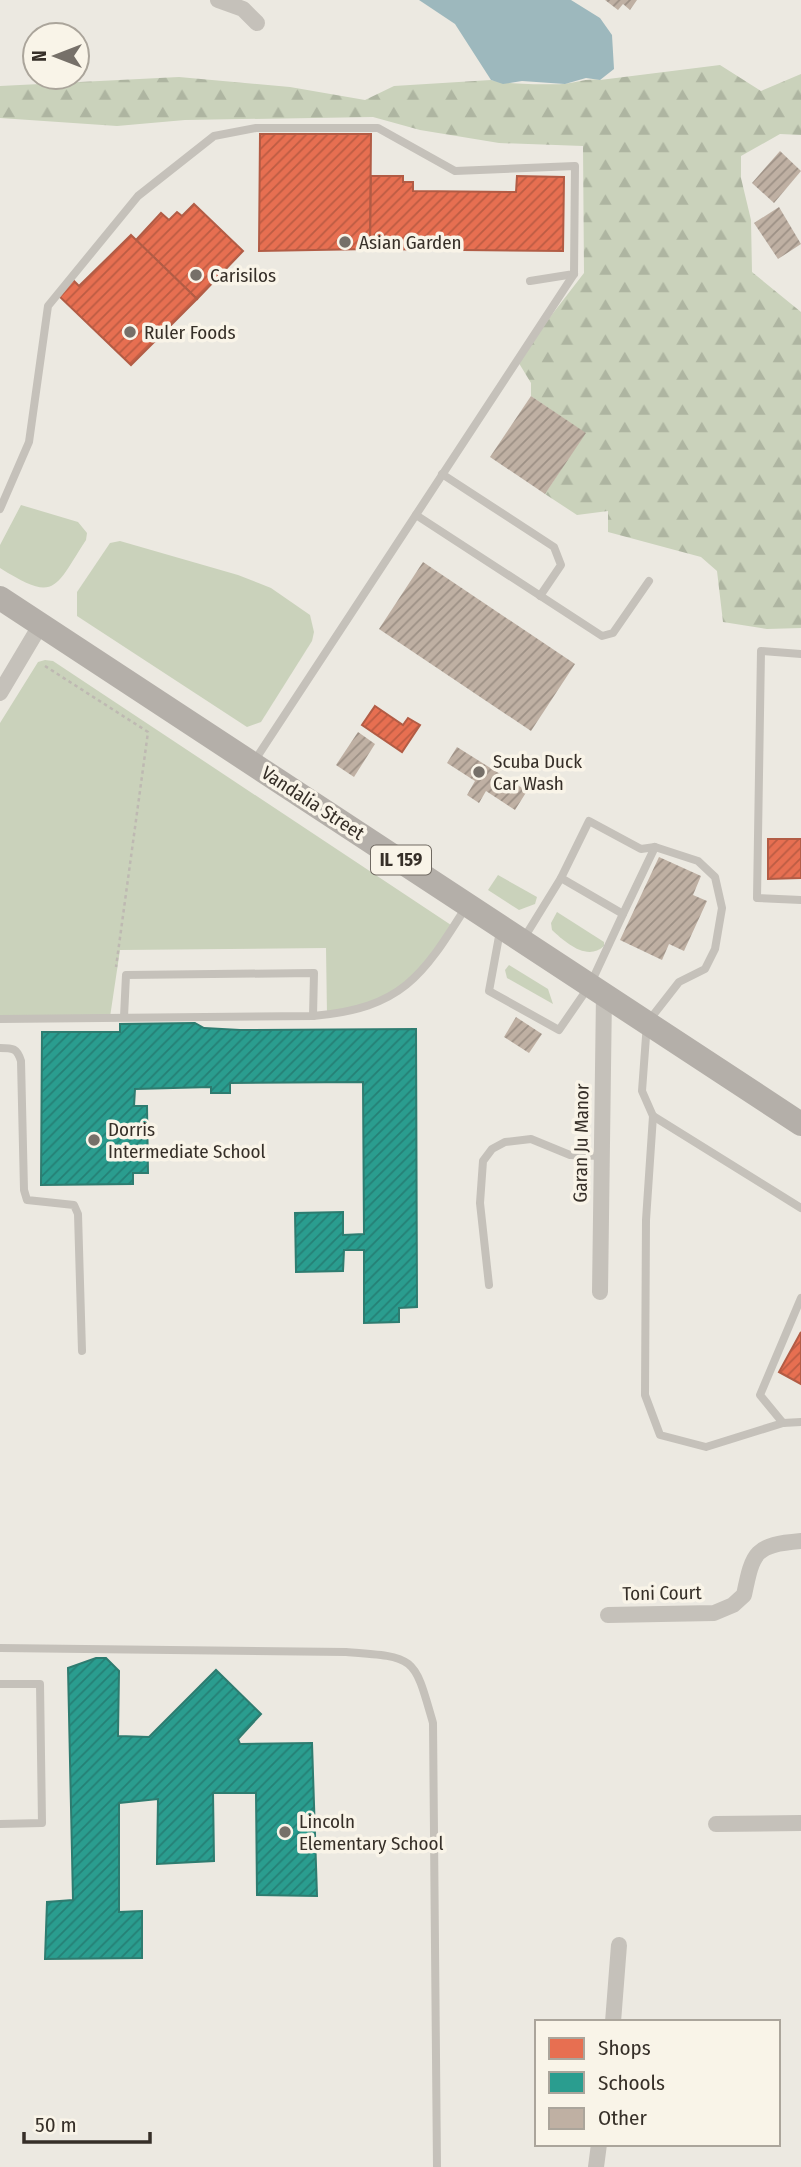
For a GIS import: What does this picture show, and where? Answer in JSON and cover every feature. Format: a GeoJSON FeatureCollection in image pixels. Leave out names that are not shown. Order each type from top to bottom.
{"type":"FeatureCollection","features":[{"type":"Feature","properties":{"kind":"main road","name":"Vandalia Street"},"geometry":{"type":"LineString","coordinates":[[0,598],[801,1124]]}},
{"type":"Feature","properties":{"kind":"street"},"geometry":{"type":"LineString","coordinates":[[218,0],[243,9],[257,23]]}},
{"type":"Feature","properties":{"kind":"street"},"geometry":{"type":"LineString","coordinates":[[2,684],[41,624]]}},
{"type":"Feature","properties":{"kind":"street","name":"Garan Ju Manor"},"geometry":{"type":"LineString","coordinates":[[597,989],[602,1156],[600,1292]]}},
{"type":"Feature","properties":{"kind":"street","name":"Toni Court"},"geometry":{"type":"LineString","coordinates":[[608,1615],[721,1611],[744,1595],[750,1565],[761,1548],[770,1544],[801,1541]]}},
{"type":"Feature","properties":{"kind":"street"},"geometry":{"type":"LineString","coordinates":[[716,1824],[801,1823]]}},
{"type":"Feature","properties":{"kind":"street"},"geometry":{"type":"LineString","coordinates":[[613,2020],[619,1945]]}},
{"type":"Feature","properties":{"kind":"street"},"geometry":{"type":"LineString","coordinates":[[596,2167],[599,2146]]}},
{"type":"Feature","properties":{"kind":"lane"},"geometry":{"type":"LineString","coordinates":[[0,509],[4,491],[29,442],[48,306],[138,196],[215,136],[256,128],[378,128],[455,171],[575,166],[573,274],[253,763]]}},
{"type":"Feature","properties":{"kind":"lane"},"geometry":{"type":"LineString","coordinates":[[530,281],[573,274]]}},
{"type":"Feature","properties":{"kind":"lane"},"geometry":{"type":"LineString","coordinates":[[442,474],[554,547],[561,565],[540,596]]}},
{"type":"Feature","properties":{"kind":"lane"},"geometry":{"type":"LineString","coordinates":[[416,515],[602,636],[613,633],[649,581]]}},
{"type":"Feature","properties":{"kind":"lane"},"geometry":{"type":"LineString","coordinates":[[801,654],[761,651],[757,898],[801,900]]}},
{"type":"Feature","properties":{"kind":"lane"},"geometry":{"type":"LineString","coordinates":[[522,940],[561,878],[589,821],[641,849],[655,847],[698,862],[715,877],[722,908],[715,949],[705,969],[679,982],[647,1023],[642,1091],[653,1116],[646,1220],[645,1395],[660,1436],[706,1447],[783,1423],[801,1422]]}},
{"type":"Feature","properties":{"kind":"lane"},"geometry":{"type":"LineString","coordinates":[[501,926],[489,991],[559,1030],[597,989],[623,914],[655,847]]}},
{"type":"Feature","properties":{"kind":"lane"},"geometry":{"type":"LineString","coordinates":[[561,878],[623,914]]}},
{"type":"Feature","properties":{"kind":"lane"},"geometry":{"type":"LineString","coordinates":[[0,1019],[313,1016],[363,1008],[397,994],[427,967],[468,904]]}},
{"type":"Feature","properties":{"kind":"lane"},"geometry":{"type":"LineString","coordinates":[[124,1017],[126,975],[314,973],[313,1016]]}},
{"type":"Feature","properties":{"kind":"lane"},"geometry":{"type":"LineString","coordinates":[[0,1048],[12,1048],[18,1052],[20,1061],[24,1190],[27,1199],[36,1203],[74,1205],[78,1214],[82,1351]]}},
{"type":"Feature","properties":{"kind":"lane"},"geometry":{"type":"LineString","coordinates":[[653,1116],[801,1208]]}},
{"type":"Feature","properties":{"kind":"lane"},"geometry":{"type":"LineString","coordinates":[[489,1284],[481,1191],[483,1161],[492,1149],[519,1138],[542,1142],[570,1155],[602,1156]]}},
{"type":"Feature","properties":{"kind":"lane"},"geometry":{"type":"LineString","coordinates":[[783,1423],[760,1395],[801,1298]]}},
{"type":"Feature","properties":{"kind":"lane"},"geometry":{"type":"LineString","coordinates":[[0,1648],[346,1652],[403,1657],[419,1672],[433,1723],[437,2167]]}},
{"type":"Feature","properties":{"kind":"lane"},"geometry":{"type":"LineString","coordinates":[[0,1684],[40,1684],[42,1823],[0,1824]]}},
{"type":"Feature","properties":{"kind":"path"},"geometry":{"type":"LineString","coordinates":[[45,666],[148,732],[114,977]]}},
{"type":"Feature","properties":{"kind":"green space"},"geometry":{"type":"Polygon","coordinates":[[[720,65],[761,91],[801,74],[801,135],[780,134],[741,156],[741,178],[751,220],[752,272],[801,312],[801,628],[767,629],[723,622],[717,571],[701,557],[608,532],[608,511],[577,515],[545,494],[585,433],[531,396],[531,383],[517,360],[584,273],[583,146],[499,143],[420,130],[373,117],[185,120],[117,126],[0,118],[0,86],[21,85],[21,91],[91,91],[91,81],[179,77],[290,87],[365,100],[394,86],[491,80],[562,84],[720,65]]]}},
{"type":"Feature","properties":{"kind":"green space"},"geometry":{"type":"Polygon","coordinates":[[[21,505],[78,522],[87,533],[86,540],[67,570],[52,586],[33,585],[0,568],[0,545],[21,505]]]}},
{"type":"Feature","properties":{"kind":"green space"},"geometry":{"type":"Polygon","coordinates":[[[120,541],[238,575],[271,588],[310,615],[314,632],[312,641],[261,722],[247,727],[77,616],[77,592],[110,543],[120,541]]]}},
{"type":"Feature","properties":{"kind":"green space"},"geometry":{"type":"Polygon","coordinates":[[[53,661],[454,927],[397,994],[327,1015],[326,948],[120,950],[110,1017],[0,1019],[0,723],[38,662],[53,661]]]}},
{"type":"Feature","properties":{"kind":"green space"},"geometry":{"type":"Polygon","coordinates":[[[498,875],[537,897],[535,904],[519,910],[488,890],[498,875]]]}},
{"type":"Feature","properties":{"kind":"green space"},"geometry":{"type":"Polygon","coordinates":[[[557,912],[604,942],[604,946],[591,952],[570,945],[552,930],[551,923],[557,912]]]}},
{"type":"Feature","properties":{"kind":"green space"},"geometry":{"type":"Polygon","coordinates":[[[509,965],[548,989],[553,1004],[507,978],[505,970],[509,965]]]}},
{"type":"Feature","properties":{"kind":"water"},"geometry":{"type":"Polygon","coordinates":[[[419,0],[571,0],[600,18],[612,35],[614,69],[600,80],[586,78],[565,84],[522,81],[503,84],[491,80],[455,24],[419,0]]]}},
{"type":"Feature","properties":{"kind":"building: Shops"},"geometry":{"type":"Polygon","coordinates":[[[260,134],[371,134],[370,249],[259,251],[260,134]]]}},
{"type":"Feature","properties":{"kind":"building: Shops"},"geometry":{"type":"Polygon","coordinates":[[[371,176],[403,176],[403,182],[413,182],[413,191],[516,192],[517,176],[564,177],[563,251],[370,249],[371,176]]]}},
{"type":"Feature","properties":{"kind":"building: Shops","name":"Carisilos"},"geometry":{"type":"Polygon","coordinates":[[[194,204],[243,251],[197,299],[136,240],[161,213],[169,220],[177,212],[182,216],[194,204]]]}},
{"type":"Feature","properties":{"kind":"building: Shops","name":"Ruler Foods"},"geometry":{"type":"Polygon","coordinates":[[[131,235],[197,299],[131,365],[59,296],[73,280],[79,286],[131,235]]]}},
{"type":"Feature","properties":{"kind":"building: Shops"},"geometry":{"type":"Polygon","coordinates":[[[375,706],[403,725],[408,718],[420,725],[402,752],[362,725],[375,706]]]}},
{"type":"Feature","properties":{"kind":"building: Shops"},"geometry":{"type":"Polygon","coordinates":[[[768,839],[801,839],[801,878],[768,879],[768,839]]]}},
{"type":"Feature","properties":{"kind":"building: Shops"},"geometry":{"type":"Polygon","coordinates":[[[801,1332],[801,1384],[779,1372],[801,1332]]]}},
{"type":"Feature","properties":{"kind":"building: Schools","name":"Dorris Intermediate School"},"geometry":{"type":"Polygon","coordinates":[[[195,1023],[204,1028],[240,1030],[416,1029],[417,1307],[399,1308],[399,1322],[364,1323],[364,1250],[344,1250],[343,1271],[296,1272],[295,1213],[343,1212],[343,1235],[364,1234],[363,1082],[230,1083],[230,1093],[211,1093],[211,1087],[135,1089],[134,1106],[147,1106],[148,1173],[133,1173],[133,1184],[41,1185],[42,1032],[120,1032],[120,1024],[195,1023]]]}},
{"type":"Feature","properties":{"kind":"building: Schools","name":"Lincoln Elementary School"},"geometry":{"type":"Polygon","coordinates":[[[96,1658],[106,1658],[119,1671],[118,1736],[149,1737],[216,1670],[261,1714],[238,1739],[240,1744],[312,1743],[317,1896],[257,1895],[256,1793],[213,1793],[214,1861],[157,1864],[158,1799],[119,1803],[119,1912],[142,1911],[142,1958],[45,1959],[47,1902],[73,1900],[68,1668],[96,1658]]]}},
{"type":"Feature","properties":{"kind":"building: Other"},"geometry":{"type":"Polygon","coordinates":[[[605,0],[637,0],[630,10],[623,4],[618,10],[605,0]]]}},
{"type":"Feature","properties":{"kind":"building: Other"},"geometry":{"type":"Polygon","coordinates":[[[780,151],[801,171],[774,203],[752,183],[780,151]]]}},
{"type":"Feature","properties":{"kind":"building: Other"},"geometry":{"type":"Polygon","coordinates":[[[779,207],[801,244],[778,259],[754,223],[779,207]]]}},
{"type":"Feature","properties":{"kind":"building: Other"},"geometry":{"type":"Polygon","coordinates":[[[531,396],[586,433],[545,494],[490,457],[531,396]]]}},
{"type":"Feature","properties":{"kind":"building: Other"},"geometry":{"type":"Polygon","coordinates":[[[423,562],[575,664],[531,731],[379,629],[423,562]]]}},
{"type":"Feature","properties":{"kind":"building: Other"},"geometry":{"type":"Polygon","coordinates":[[[358,732],[375,744],[354,777],[336,765],[358,732]]]}},
{"type":"Feature","properties":{"kind":"building: Other","name":"Scuba Duck Car Wash"},"geometry":{"type":"Polygon","coordinates":[[[457,747],[527,791],[515,810],[486,791],[479,803],[467,795],[475,781],[447,763],[457,747]]]}},
{"type":"Feature","properties":{"kind":"building: Other"},"geometry":{"type":"Polygon","coordinates":[[[659,857],[701,876],[693,895],[707,901],[684,951],[669,944],[662,960],[620,940],[659,857]]]}},
{"type":"Feature","properties":{"kind":"building: Other"},"geometry":{"type":"Polygon","coordinates":[[[516,1017],[542,1034],[529,1053],[504,1037],[516,1017]]]}},
{"type":"Feature","properties":{"kind":"place","name":"Asian Garden"},"geometry":{"type":"Point","coordinates":[345,242]}},
{"type":"Feature","properties":{"kind":"place","name":"Carisilos"},"geometry":{"type":"Point","coordinates":[196,275]}},
{"type":"Feature","properties":{"kind":"place","name":"Ruler Foods"},"geometry":{"type":"Point","coordinates":[130,332]}},
{"type":"Feature","properties":{"kind":"place","name":"Scuba Duck Car Wash"},"geometry":{"type":"Point","coordinates":[479,772]}},
{"type":"Feature","properties":{"kind":"place","name":"Dorris Intermediate School"},"geometry":{"type":"Point","coordinates":[94,1140]}},
{"type":"Feature","properties":{"kind":"place","name":"Lincoln Elementary School"},"geometry":{"type":"Point","coordinates":[285,1832]}}]}
